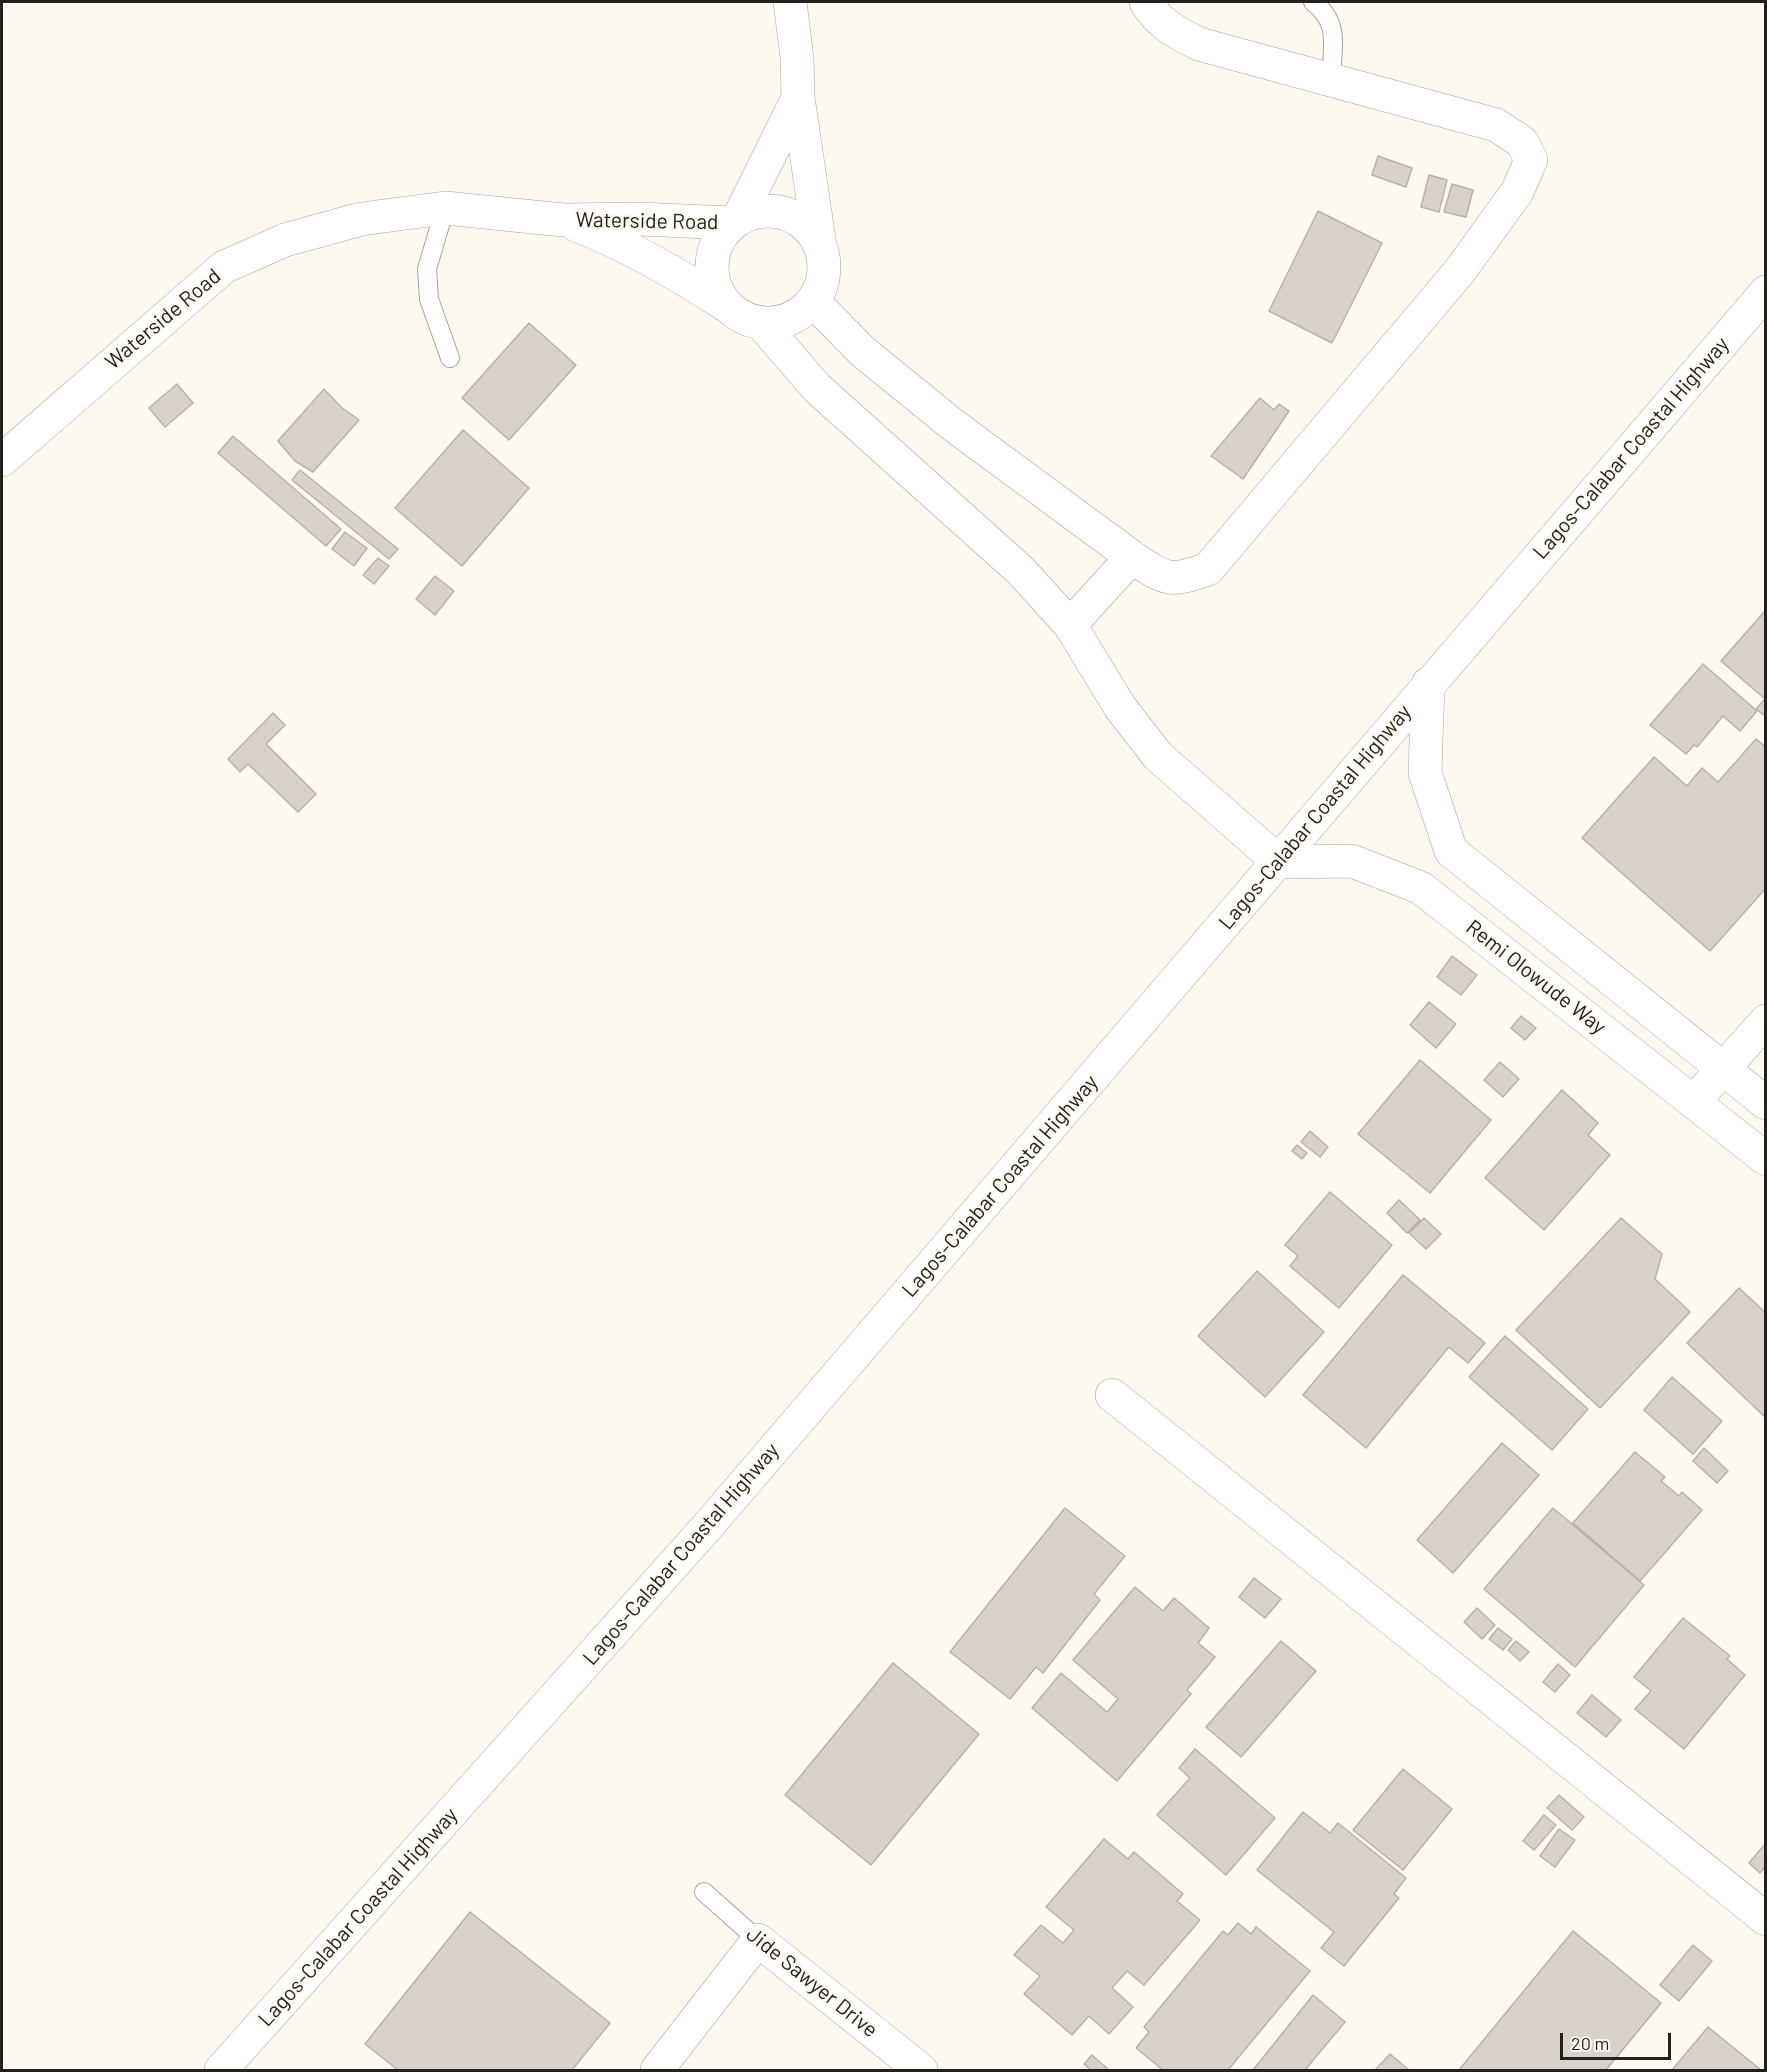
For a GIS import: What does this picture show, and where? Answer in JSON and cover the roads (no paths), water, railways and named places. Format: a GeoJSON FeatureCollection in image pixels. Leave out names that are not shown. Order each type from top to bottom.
{"type":"FeatureCollection","features":[{"type":"Feature","properties":{"kind":"main road"},"geometry":{"type":"LineString","coordinates":[[790,2],[797,58],[798,98],[824,265],[821,285],[813,301],[798,315],[781,322],[761,323],[742,317],[727,306],[716,290],[712,271],[717,245],[736,220],[798,98]]}},
{"type":"Feature","properties":{"kind":"main road"},"geometry":{"type":"LineString","coordinates":[[813,301],[862,351],[953,425],[1157,574],[1180,579],[1208,569],[1458,272],[1517,192],[1531,160],[1522,142],[1496,125],[1199,44],[1173,31],[1153,14],[1146,2]]}},
{"type":"Feature","properties":{"kind":"main road","name":"Waterside Road"},"geometry":{"type":"LineString","coordinates":[[2,459],[224,267],[285,240],[361,219],[445,208],[563,220],[736,220]]}},
{"type":"Feature","properties":{"kind":"main road"},"geometry":{"type":"LineString","coordinates":[[736,220],[769,211],[795,218],[810,229],[820,246]]}},
{"type":"Feature","properties":{"kind":"main road","name":"Waterside Road"},"geometry":{"type":"LineString","coordinates":[[563,220],[609,238],[670,269],[727,306]]}},
{"type":"Feature","properties":{"kind":"main road","name":"Lagos-Calabar Coastal Highway"},"geometry":{"type":"LineString","coordinates":[[221,2070],[707,1527],[1766,292]]}},
{"type":"Feature","properties":{"kind":"main road"},"geometry":{"type":"LineString","coordinates":[[761,323],[818,388],[1022,571],[1070,625],[1120,707],[1158,756],[1279,862]]}},
{"type":"Feature","properties":{"kind":"main road"},"geometry":{"type":"LineString","coordinates":[[1070,625],[1132,557]]}},
{"type":"Feature","properties":{"kind":"main road","name":"Remi Olowude Way"},"geometry":{"type":"LineString","coordinates":[[1428,684],[1425,774],[1451,851],[1766,1103]]}},
{"type":"Feature","properties":{"kind":"main road","name":"Remi Olowude Way"},"geometry":{"type":"LineString","coordinates":[[1279,862],[1352,861],[1421,888],[1766,1159]]}},
{"type":"Feature","properties":{"kind":"main road"},"geometry":{"type":"LineString","coordinates":[[1694,1101],[1766,1021]]}},
{"type":"Feature","properties":{"kind":"main road"},"geometry":{"type":"LineString","coordinates":[[1113,1395],[1766,1919]]}},
{"type":"Feature","properties":{"kind":"main road"},"geometry":{"type":"LineString","coordinates":[[657,2070],[758,1940]]}},
{"type":"Feature","properties":{"kind":"main road","name":"Jide Sawyer Drive"},"geometry":{"type":"LineString","coordinates":[[758,1940],[921,2070]]}},
{"type":"Feature","properties":{"kind":"lane"},"geometry":{"type":"LineString","coordinates":[[1313,2],[1324,10],[1333,24],[1330,80]]}},
{"type":"Feature","properties":{"kind":"lane"},"geometry":{"type":"LineString","coordinates":[[445,208],[427,269],[429,299],[450,358]]}},
{"type":"Feature","properties":{"kind":"lane","name":"Jide Sawyer Drive"},"geometry":{"type":"LineString","coordinates":[[704,1892],[758,1940]]}}]}
